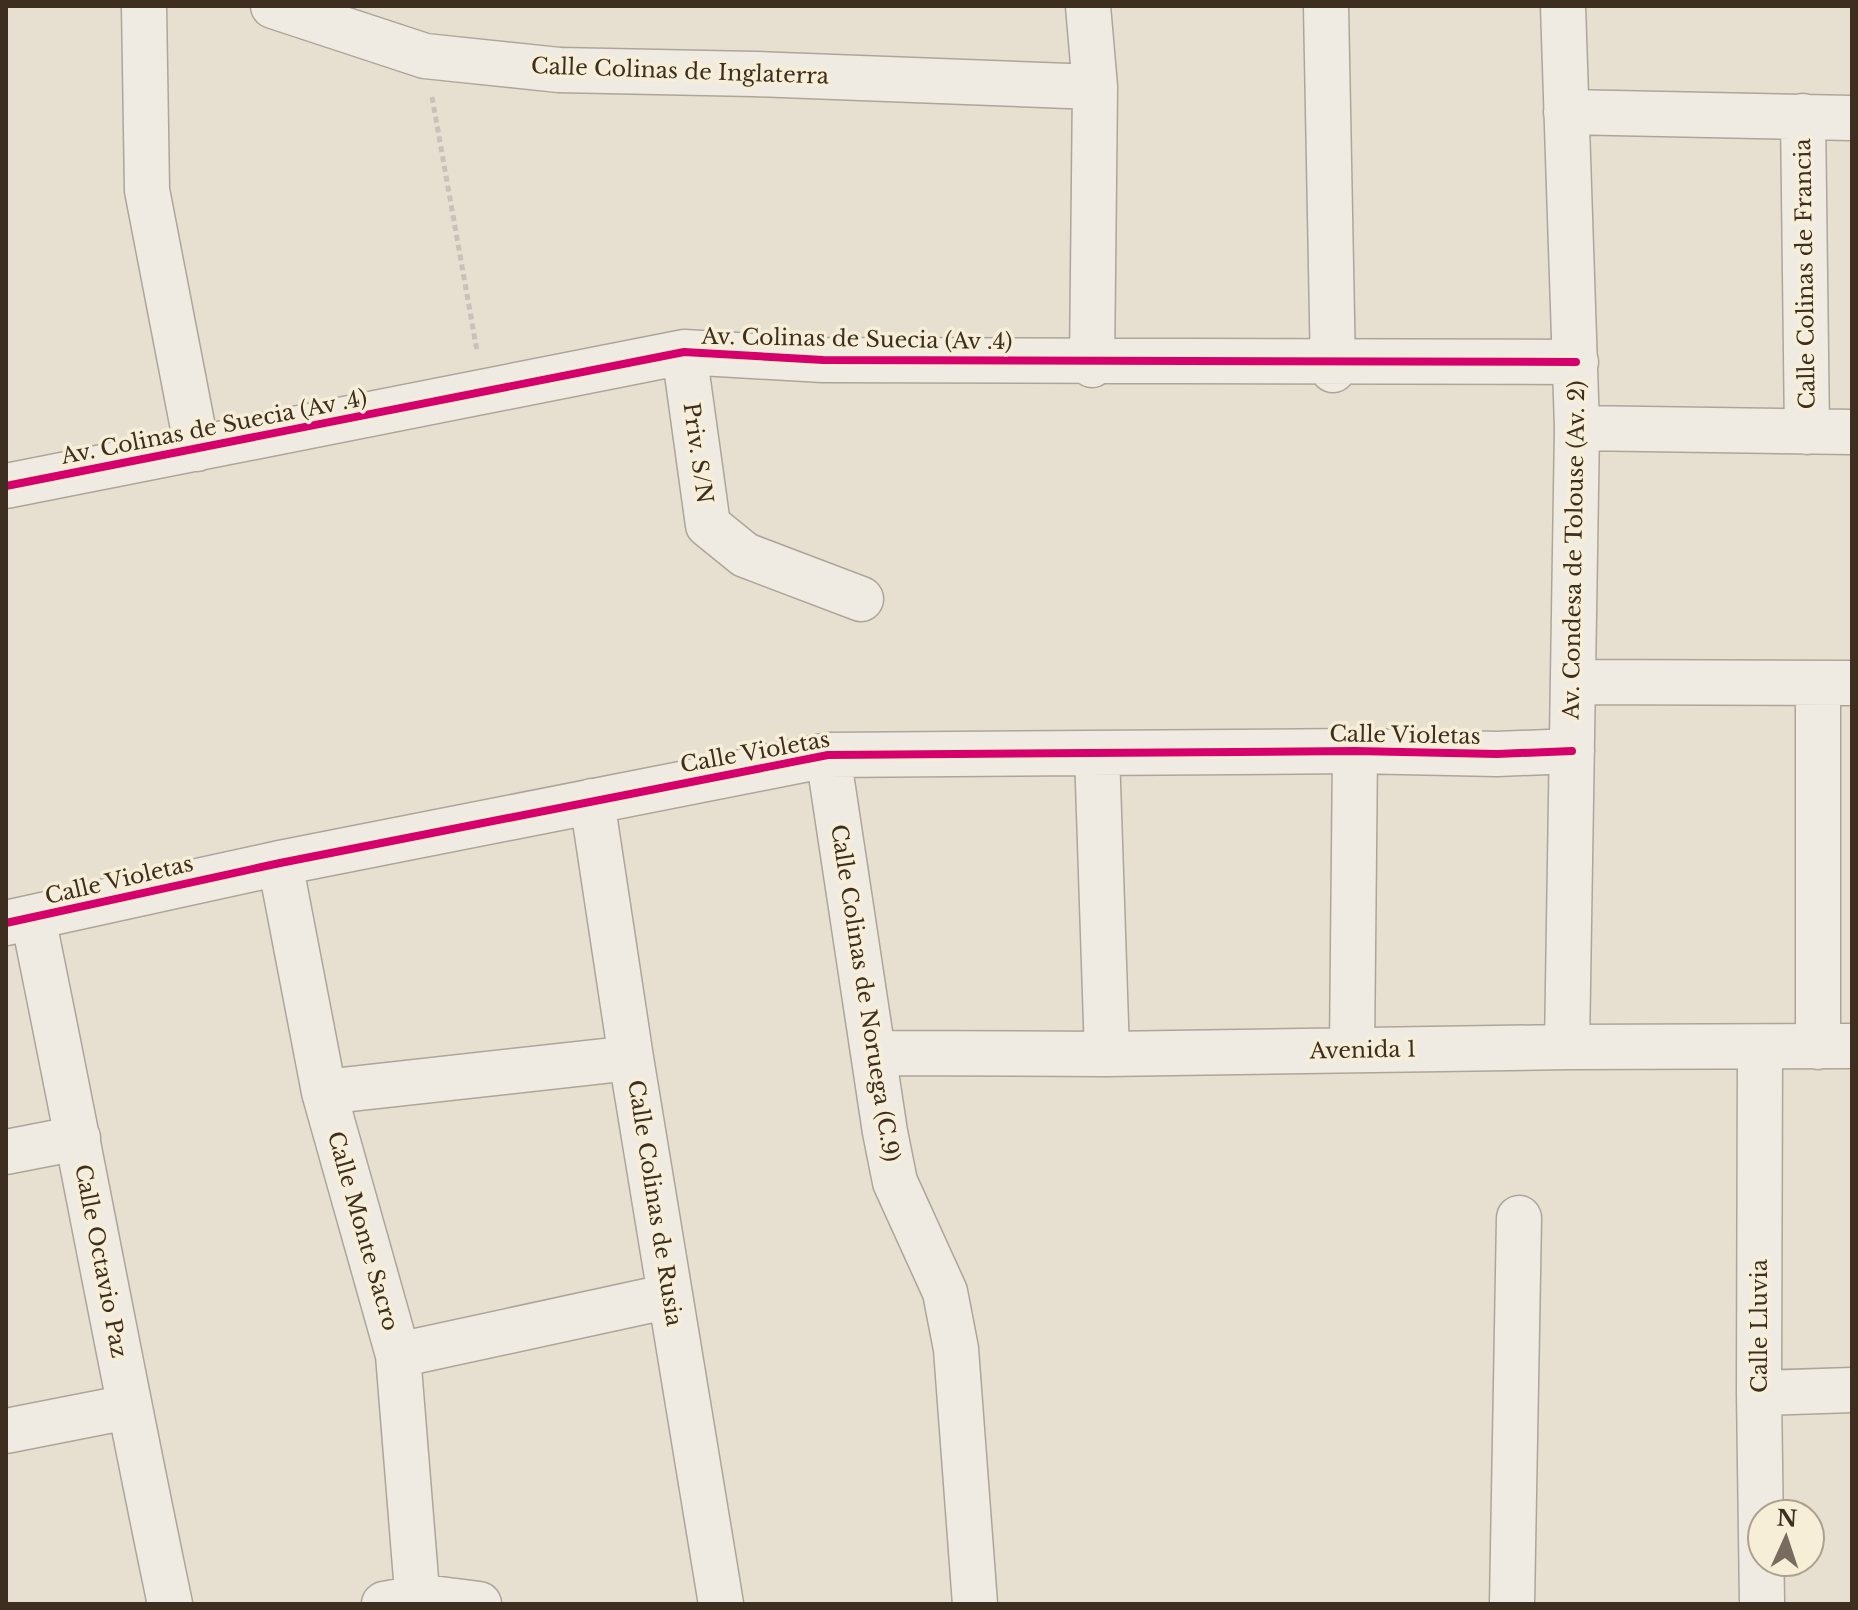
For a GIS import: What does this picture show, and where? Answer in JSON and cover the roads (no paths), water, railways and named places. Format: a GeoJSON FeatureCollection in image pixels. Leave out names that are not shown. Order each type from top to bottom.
{"type":"FeatureCollection","features":[{"type":"Feature","properties":{"kind":"street"},"geometry":{"type":"LineString","coordinates":[[144,6],[147,190],[197,449]]}},
{"type":"Feature","properties":{"kind":"street","name":"Calle Colinas de Inglaterra"},"geometry":{"type":"LineString","coordinates":[[273,6],[425,56],[559,70],[1095,87]]}},
{"type":"Feature","properties":{"kind":"street"},"geometry":{"type":"LineString","coordinates":[[1088,6],[1095,87],[1092,363]]}},
{"type":"Feature","properties":{"kind":"street"},"geometry":{"type":"LineString","coordinates":[[1326,6],[1333,366]]}},
{"type":"Feature","properties":{"kind":"street","name":"Av. Condesa de Tolouse (Av. 2)"},"geometry":{"type":"LineString","coordinates":[[1563,6],[1577,428],[1567,1047]]}},
{"type":"Feature","properties":{"kind":"street"},"geometry":{"type":"LineString","coordinates":[[1566,112],[1852,118]]}},
{"type":"Feature","properties":{"kind":"street","name":"Calle Colinas de Francia"},"geometry":{"type":"LineString","coordinates":[[1803,116],[1807,432]]}},
{"type":"Feature","properties":{"kind":"street","name":"Av. Colinas de Suecia (Av .4)"},"geometry":{"type":"LineString","coordinates":[[6,486],[684,352],[823,360],[1333,366],[1576,362]]}},
{"type":"Feature","properties":{"kind":"street","name":"Priv. S/N"},"geometry":{"type":"LineString","coordinates":[[684,352],[708,525],[745,555],[861,599]]}},
{"type":"Feature","properties":{"kind":"street"},"geometry":{"type":"LineString","coordinates":[[1577,428],[1852,432]]}},
{"type":"Feature","properties":{"kind":"street"},"geometry":{"type":"LineString","coordinates":[[1574,682],[1835,683],[1835,1046]]}},
{"type":"Feature","properties":{"kind":"street"},"geometry":{"type":"LineString","coordinates":[[1352,1050],[1355,751]]}},
{"type":"Feature","properties":{"kind":"street","name":"Calle Violetas"},"geometry":{"type":"LineString","coordinates":[[20,920],[280,863],[828,755],[1355,751],[1497,754],[1572,751]]}},
{"type":"Feature","properties":{"kind":"street"},"geometry":{"type":"LineString","coordinates":[[1097,753],[1107,1054]]}},
{"type":"Feature","properties":{"kind":"street","name":"Calle Colinas de Noruega (C.9)"},"geometry":{"type":"LineString","coordinates":[[828,755],[895,1182],[945,1292],[956,1349],[975,1604]]}},
{"type":"Feature","properties":{"kind":"street","name":"Calle Colinas de Rusia"},"geometry":{"type":"LineString","coordinates":[[592,801],[721,1604]]}},
{"type":"Feature","properties":{"kind":"street","name":"Calle Monte Sacro"},"geometry":{"type":"LineString","coordinates":[[280,863],[324,1092],[398,1355],[406,1602]]}},
{"type":"Feature","properties":{"kind":"street","name":"Calle Octavio Paz"},"geometry":{"type":"LineString","coordinates":[[20,920],[78,1138],[128,1407],[170,1604]]}},
{"type":"Feature","properties":{"kind":"street","name":"Avenida 1"},"geometry":{"type":"LineString","coordinates":[[873,1053],[1107,1054],[1835,1046]]}},
{"type":"Feature","properties":{"kind":"street","name":"Calle Lluvia"},"geometry":{"type":"LineString","coordinates":[[1760,1047],[1762,1604]]}},
{"type":"Feature","properties":{"kind":"street"},"geometry":{"type":"LineString","coordinates":[[324,1092],[631,1058]]}},
{"type":"Feature","properties":{"kind":"street"},"geometry":{"type":"LineString","coordinates":[[6,1152],[78,1138]]}},
{"type":"Feature","properties":{"kind":"street"},"geometry":{"type":"LineString","coordinates":[[1512,1604],[1519,1218]]}},
{"type":"Feature","properties":{"kind":"street"},"geometry":{"type":"LineString","coordinates":[[398,1355],[670,1296]]}},
{"type":"Feature","properties":{"kind":"street"},"geometry":{"type":"LineString","coordinates":[[1759,1393],[1852,1390]]}},
{"type":"Feature","properties":{"kind":"street"},"geometry":{"type":"LineString","coordinates":[[6,1431],[128,1407]]}},
{"type":"Feature","properties":{"kind":"street"},"geometry":{"type":"LineString","coordinates":[[406,1602],[424,1597],[479,1604]]}}]}
